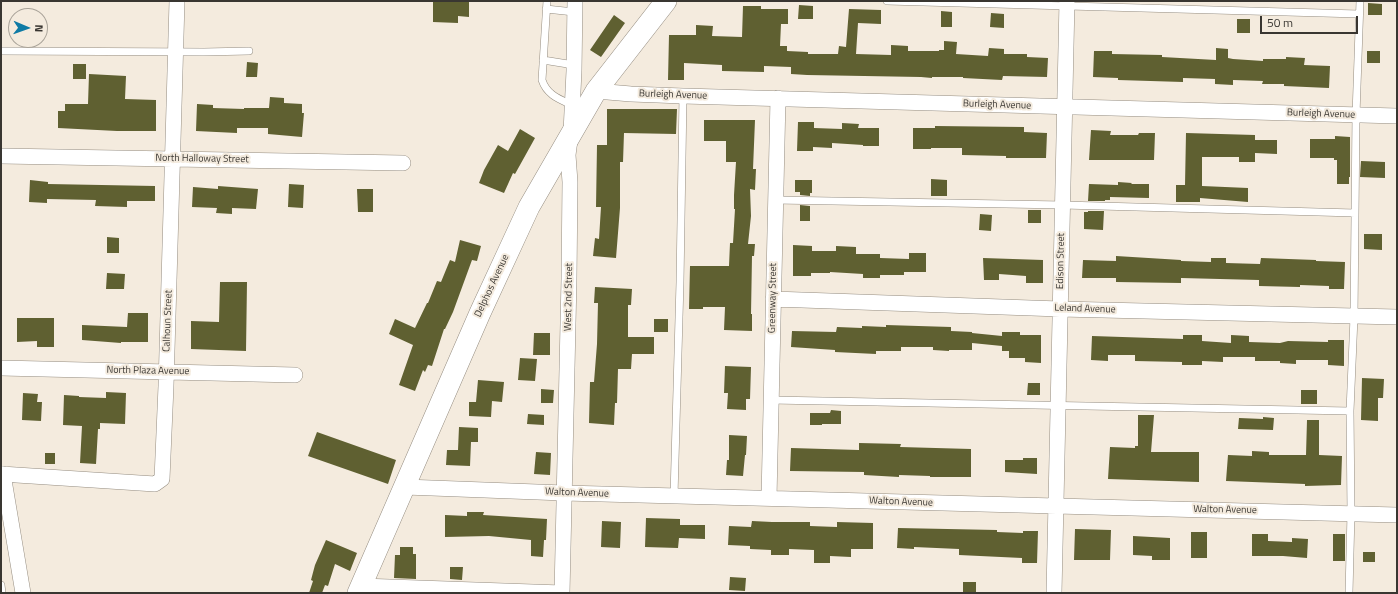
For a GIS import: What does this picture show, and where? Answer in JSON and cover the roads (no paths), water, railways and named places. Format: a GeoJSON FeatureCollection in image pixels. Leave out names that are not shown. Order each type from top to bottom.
{"type":"FeatureCollection","features":[{"type":"Feature","properties":{"kind":"street","name":"Calhoun Street"},"geometry":{"type":"LineString","coordinates":[[2,472],[155,484],[162,479],[177,1]]}},
{"type":"Feature","properties":{"kind":"street","name":"Delphos Avenue"},"geometry":{"type":"LineString","coordinates":[[359,590],[477,320],[529,207],[596,91],[666,1]]}},
{"type":"Feature","properties":{"kind":"street","name":"Edison Street"},"geometry":{"type":"LineString","coordinates":[[1054,593],[1067,3]]}},
{"type":"Feature","properties":{"kind":"street","name":"West 2nd Street"},"geometry":{"type":"LineString","coordinates":[[562,593],[569,279],[570,182],[568,155],[571,132],[574,64],[574,7]]}},
{"type":"Feature","properties":{"kind":"street","name":"Burleigh Avenue"},"geometry":{"type":"LineString","coordinates":[[596,91],[683,96],[1397,116]]}},
{"type":"Feature","properties":{"kind":"street","name":"Greenway Street"},"geometry":{"type":"LineString","coordinates":[[769,498],[778,98]]}},
{"type":"Feature","properties":{"kind":"street","name":"North Halloway Street"},"geometry":{"type":"LineString","coordinates":[[1,156],[403,163]]}},
{"type":"Feature","properties":{"kind":"street","name":"Leland Avenue"},"geometry":{"type":"LineString","coordinates":[[773,299],[1060,309],[1397,317]]}},
{"type":"Feature","properties":{"kind":"street","name":"North Plaza Avenue"},"geometry":{"type":"LineString","coordinates":[[1,368],[295,375]]}},
{"type":"Feature","properties":{"kind":"street"},"geometry":{"type":"LineString","coordinates":[[2,472],[23,593]]}},
{"type":"Feature","properties":{"kind":"street","name":"Walton Avenue"},"geometry":{"type":"LineString","coordinates":[[405,487],[674,496],[1397,514]]}},
{"type":"Feature","properties":{"kind":"street"},"geometry":{"type":"LineString","coordinates":[[359,590],[562,593]]}},
{"type":"Feature","properties":{"kind":"lane"},"geometry":{"type":"LineString","coordinates":[[887,1],[1067,3],[1359,14]]}},
{"type":"Feature","properties":{"kind":"lane"},"geometry":{"type":"LineString","coordinates":[[1349,593],[1351,513],[1350,411],[1354,317],[1356,115],[1360,1]]}},
{"type":"Feature","properties":{"kind":"lane"},"geometry":{"type":"LineString","coordinates":[[572,105],[554,97],[544,88],[542,80],[547,5],[574,7]]}},
{"type":"Feature","properties":{"kind":"lane"},"geometry":{"type":"LineString","coordinates":[[1,51],[249,51]]}},
{"type":"Feature","properties":{"kind":"lane"},"geometry":{"type":"LineString","coordinates":[[543,60],[574,64]]}},
{"type":"Feature","properties":{"kind":"lane"},"geometry":{"type":"LineString","coordinates":[[674,496],[683,96]]}},
{"type":"Feature","properties":{"kind":"lane"},"geometry":{"type":"LineString","coordinates":[[775,200],[1062,205],[1356,213]]}},
{"type":"Feature","properties":{"kind":"lane"},"geometry":{"type":"LineString","coordinates":[[771,400],[1350,411]]}},
{"type":"Feature","properties":{"kind":"lane"},"geometry":{"type":"LineString","coordinates":[[1,587],[2,593]]}},
{"type":"Feature","properties":{"kind":"lane"},"geometry":{"type":"LineString","coordinates":[[562,593],[568,593]]}}]}
